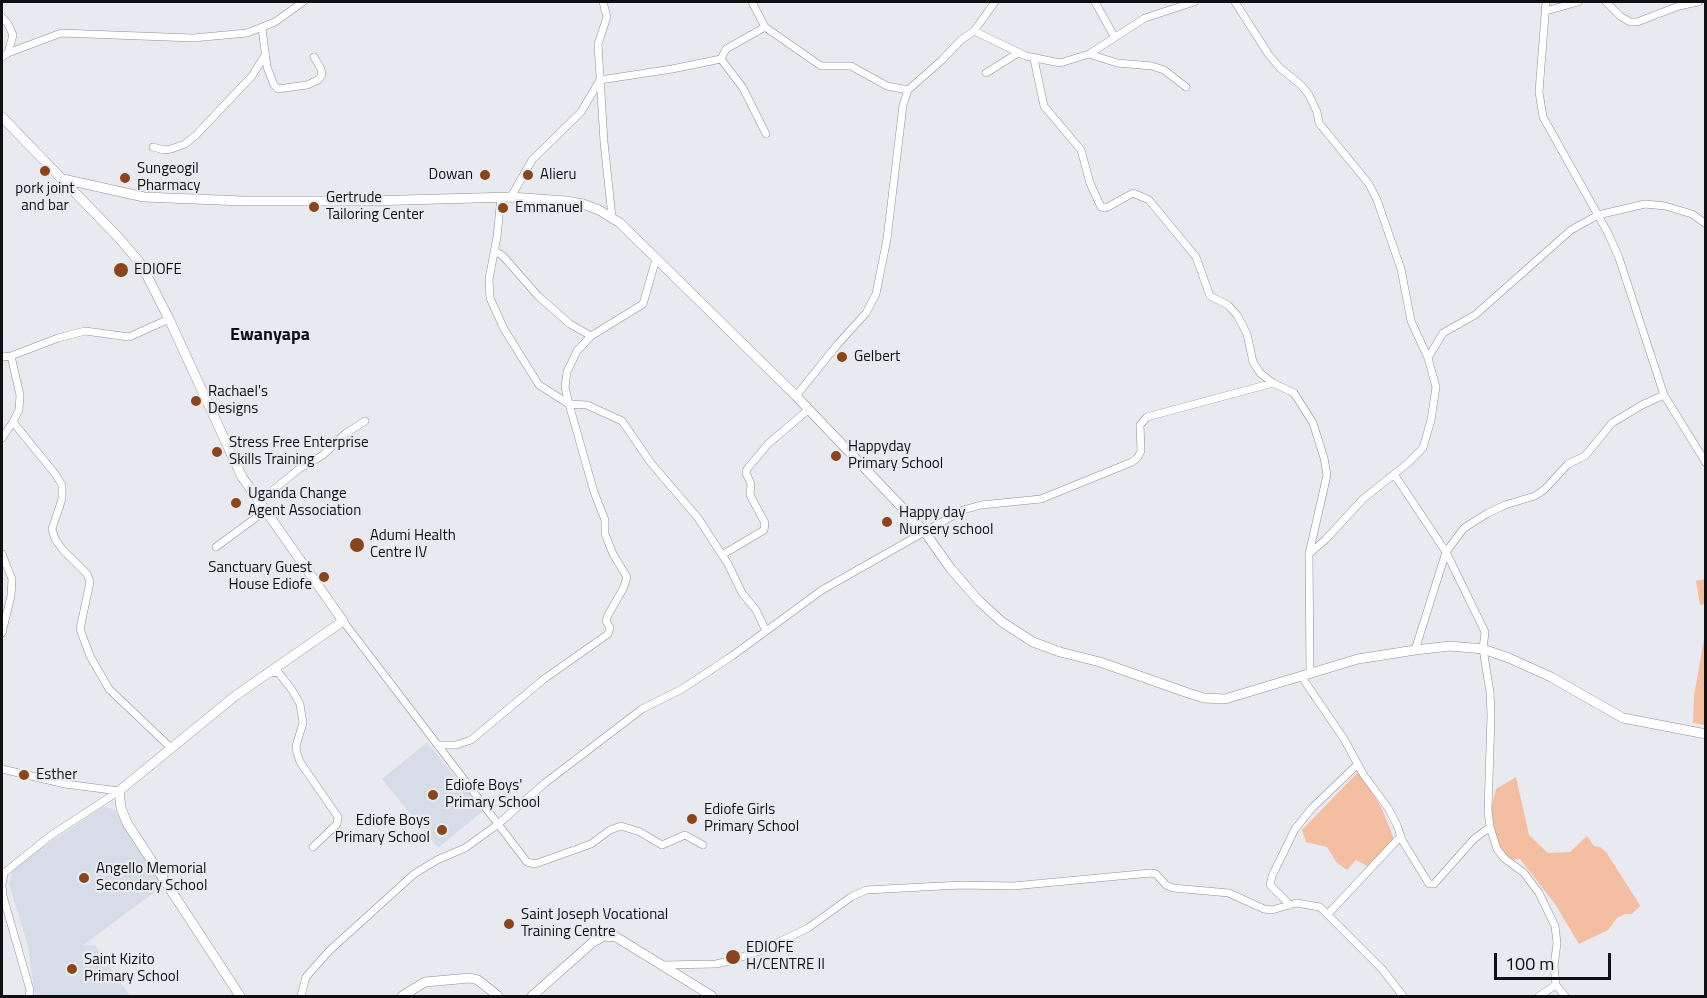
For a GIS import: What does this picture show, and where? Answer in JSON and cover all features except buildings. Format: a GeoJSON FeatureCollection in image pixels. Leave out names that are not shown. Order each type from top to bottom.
{"type":"FeatureCollection","features":[{"type":"Feature","properties":{"kind":"street"},"geometry":{"type":"LineString","coordinates":[[5,55],[61,33],[193,38],[233,36],[262,28],[286,15],[303,2]]}},
{"type":"Feature","properties":{"kind":"street"},"geometry":{"type":"LineString","coordinates":[[603,2],[607,17],[598,44],[607,182],[612,217]]}},
{"type":"Feature","properties":{"kind":"street"},"geometry":{"type":"LineString","coordinates":[[752,2],[765,27],[821,66],[851,66],[887,86],[908,90]]}},
{"type":"Feature","properties":{"kind":"street"},"geometry":{"type":"LineString","coordinates":[[796,396],[866,313],[876,294],[887,239],[903,105],[908,90],[961,40],[974,31],[995,2]]}},
{"type":"Feature","properties":{"kind":"street"},"geometry":{"type":"LineString","coordinates":[[1095,2],[1114,36]]}},
{"type":"Feature","properties":{"kind":"street"},"geometry":{"type":"LineString","coordinates":[[974,31],[1018,53],[1035,59],[1060,63],[1089,54],[1144,18],[1192,2]]}},
{"type":"Feature","properties":{"kind":"street"},"geometry":{"type":"LineString","coordinates":[[1235,2],[1269,55],[1280,68],[1301,85],[1314,105],[1319,123],[1369,184],[1391,238],[1401,269],[1411,321],[1428,358],[1436,387],[1426,441],[1415,456],[1362,499],[1326,539],[1309,554]]}},
{"type":"Feature","properties":{"kind":"street"},"geometry":{"type":"LineString","coordinates":[[1546,2],[1539,92],[1541,109],[1547,126],[1598,214],[1619,258],[1664,395],[1706,463]]}},
{"type":"Feature","properties":{"kind":"street"},"geometry":{"type":"LineString","coordinates":[[1546,11],[1578,2]]}},
{"type":"Feature","properties":{"kind":"street"},"geometry":{"type":"LineString","coordinates":[[1606,2],[1620,16],[1630,22],[1637,22],[1678,6],[1698,2]]}},
{"type":"Feature","properties":{"kind":"street"},"geometry":{"type":"LineString","coordinates":[[2,17],[13,35],[5,55]]}},
{"type":"Feature","properties":{"kind":"street"},"geometry":{"type":"LineString","coordinates":[[600,80],[672,69],[721,58],[726,49],[765,27]]}},
{"type":"Feature","properties":{"kind":"street"},"geometry":{"type":"LineString","coordinates":[[262,28],[265,55],[274,85],[278,89],[307,85],[318,80],[322,75],[321,69],[314,57]]}},
{"type":"Feature","properties":{"kind":"street"},"geometry":{"type":"LineString","coordinates":[[986,73],[1018,53]]}},
{"type":"Feature","properties":{"kind":"street"},"geometry":{"type":"LineString","coordinates":[[1089,54],[1117,63],[1152,66],[1164,70],[1186,87]]}},
{"type":"Feature","properties":{"kind":"street"},"geometry":{"type":"LineString","coordinates":[[153,147],[171,149],[185,144],[196,135],[252,76],[265,55]]}},
{"type":"Feature","properties":{"kind":"street"},"geometry":{"type":"LineString","coordinates":[[721,58],[743,88],[766,134]]}},
{"type":"Feature","properties":{"kind":"street"},"geometry":{"type":"LineString","coordinates":[[1035,59],[1044,106],[1082,150],[1090,183],[1101,207],[1106,208],[1133,193],[1149,200],[1196,257],[1210,296],[1228,305],[1237,315],[1247,334],[1253,362],[1260,373],[1273,384]]}},
{"type":"Feature","properties":{"kind":"street"},"geometry":{"type":"LineString","coordinates":[[512,197],[532,160],[581,112],[600,80]]}},
{"type":"Feature","properties":{"kind":"street"},"geometry":{"type":"LineString","coordinates":[[2,117],[119,238],[141,264],[169,319],[234,462],[258,502],[344,621],[527,862],[530,864],[591,843],[610,830],[621,826],[640,832],[662,845],[685,835],[703,844]]}},
{"type":"Feature","properties":{"kind":"street"},"geometry":{"type":"LineString","coordinates":[[63,179],[144,197],[267,201],[512,197],[583,204],[620,223],[809,409],[924,531],[951,569],[979,601],[1002,622],[1033,642],[1204,698],[1225,699],[1358,659],[1450,646],[1483,649],[1551,677],[1623,718],[1706,734]]}},
{"type":"Feature","properties":{"kind":"street"},"geometry":{"type":"LineString","coordinates":[[501,198],[495,251],[489,279],[490,298],[504,329],[539,385],[569,404],[587,405],[622,421],[651,463],[698,518],[722,555],[742,593],[756,610],[766,631]]}},
{"type":"Feature","properties":{"kind":"street"},"geometry":{"type":"LineString","coordinates":[[1428,358],[1443,333],[1475,315],[1570,230],[1598,214],[1646,204],[1665,206],[1692,214],[1706,224]]}},
{"type":"Feature","properties":{"kind":"street"},"geometry":{"type":"LineString","coordinates":[[495,251],[503,256],[538,296],[570,324],[591,336]]}},
{"type":"Feature","properties":{"kind":"street"},"geometry":{"type":"LineString","coordinates":[[438,745],[456,746],[471,740],[544,679],[608,634],[609,628],[606,621],[608,615],[623,590],[627,577],[605,534],[605,520],[594,492],[565,387],[567,372],[577,351],[591,336],[640,308],[645,299],[656,259]]}},
{"type":"Feature","properties":{"kind":"street"},"geometry":{"type":"LineString","coordinates":[[2,357],[85,331],[129,337],[169,319]]}},
{"type":"Feature","properties":{"kind":"street"},"geometry":{"type":"LineString","coordinates":[[2,438],[19,410],[20,395],[11,356]]}},
{"type":"Feature","properties":{"kind":"street"},"geometry":{"type":"LineString","coordinates":[[301,996],[306,977],[329,951],[414,874],[437,860],[465,848],[642,709],[682,688],[822,590],[947,518],[975,506],[1041,499],[1132,462],[1142,451],[1140,425],[1147,417],[1273,384],[1283,386],[1294,393],[1303,404],[1313,423],[1327,475],[1309,554],[1305,674],[1358,764],[1388,808],[1401,836],[1429,884],[1432,885],[1474,839],[1490,827]]}},
{"type":"Feature","properties":{"kind":"street"},"geometry":{"type":"LineString","coordinates":[[1415,650],[1446,552],[1459,534],[1471,522],[1505,505],[1535,496],[1545,489],[1568,464],[1585,456],[1612,423],[1664,395]]}},
{"type":"Feature","properties":{"kind":"street"},"geometry":{"type":"LineString","coordinates":[[722,555],[764,530],[763,518],[750,495],[751,484],[746,473],[747,469],[768,444],[809,409]]}},
{"type":"Feature","properties":{"kind":"street"},"geometry":{"type":"LineString","coordinates":[[258,502],[365,421]]}},
{"type":"Feature","properties":{"kind":"street"},"geometry":{"type":"LineString","coordinates":[[13,422],[62,485],[62,499],[52,529],[63,550],[87,574],[90,582],[80,629],[90,656],[109,689],[171,748]]}},
{"type":"Feature","properties":{"kind":"street"},"geometry":{"type":"LineString","coordinates":[[1394,474],[1446,552],[1485,632],[1483,649],[1491,715],[1488,811],[1490,827],[1497,849],[1504,858],[1524,873],[1539,893],[1555,926],[1556,986],[1565,996]]}},
{"type":"Feature","properties":{"kind":"street"},"geometry":{"type":"LineString","coordinates":[[216,547],[265,511]]}},
{"type":"Feature","properties":{"kind":"street"},"geometry":{"type":"LineString","coordinates":[[2,554],[12,579],[11,596],[2,633]]}},
{"type":"Feature","properties":{"kind":"street"},"geometry":{"type":"LineString","coordinates":[[29,996],[30,990],[3,896],[4,873],[50,836],[119,790],[265,674],[344,621]]}},
{"type":"Feature","properties":{"kind":"street"},"geometry":{"type":"LineString","coordinates":[[265,674],[278,672],[300,704],[303,723],[296,746],[300,762],[338,817],[337,824],[313,848]]}},
{"type":"Feature","properties":{"kind":"street"},"geometry":{"type":"LineString","coordinates":[[1290,905],[1270,885],[1272,876],[1295,830],[1312,808],[1358,764]]}},
{"type":"Feature","properties":{"kind":"street"},"geometry":{"type":"LineString","coordinates":[[2,769],[65,784],[119,790]]}},
{"type":"Feature","properties":{"kind":"street"},"geometry":{"type":"LineString","coordinates":[[119,790],[121,808],[127,823],[240,996]]}},
{"type":"Feature","properties":{"kind":"street"},"geometry":{"type":"LineString","coordinates":[[1328,914],[1401,836]]}},
{"type":"Feature","properties":{"kind":"street"},"geometry":{"type":"LineString","coordinates":[[663,965],[716,964],[750,954],[792,938],[850,897],[866,890],[969,885],[1013,886],[1151,873],[1156,874],[1166,885],[1173,888],[1229,893],[1264,909],[1272,910],[1290,905],[1310,905],[1320,908],[1382,969],[1403,996]]}},
{"type":"Feature","properties":{"kind":"street"},"geometry":{"type":"LineString","coordinates":[[532,996],[593,942],[604,936],[615,937],[712,996]]}},
{"type":"Feature","properties":{"kind":"street"},"geometry":{"type":"LineString","coordinates":[[402,996],[425,982],[470,978],[478,980],[498,996]]}},
{"type":"Feature","properties":{"kind":"street"},"geometry":{"type":"LineString","coordinates":[[1539,996],[1556,986]]}},
{"type":"Feature","properties":{"kind":"shaded area"},"geometry":{"type":"Polygon","coordinates":[[[1705,579],[1705,604],[1700,605],[1696,581],[1705,579]]]}},
{"type":"Feature","properties":{"kind":"shaded area"},"geometry":{"type":"Polygon","coordinates":[[[1704,639],[1706,639],[1705,725],[1693,723],[1694,696],[1704,639]]]}},
{"type":"Feature","properties":{"kind":"shaded area","name":"Ediofe Boys' Primary School"},"geometry":{"type":"Polygon","coordinates":[[[427,742],[483,811],[438,848],[382,779],[427,742]]]}},
{"type":"Feature","properties":{"kind":"shaded area"},"geometry":{"type":"Polygon","coordinates":[[[1359,771],[1382,809],[1394,839],[1371,868],[1356,860],[1347,870],[1337,863],[1327,847],[1306,842],[1302,830],[1359,771]]]}},
{"type":"Feature","properties":{"kind":"shaded area"},"geometry":{"type":"Polygon","coordinates":[[[1516,777],[1529,835],[1548,853],[1570,852],[1587,836],[1594,846],[1606,852],[1638,902],[1640,906],[1632,914],[1625,914],[1617,918],[1608,930],[1579,944],[1555,904],[1520,859],[1508,860],[1497,846],[1491,809],[1496,789],[1516,777]]]}},
{"type":"Feature","properties":{"kind":"shaded area","name":"Angello Memorial Secondary School"},"geometry":{"type":"Polygon","coordinates":[[[103,807],[114,809],[163,886],[83,945],[95,945],[130,996],[35,996],[28,946],[9,884],[12,871],[22,861],[103,807]]]}},
{"type":"Feature","properties":{"kind":"place","name":"pork joint and bar"},"geometry":{"type":"Point","coordinates":[45,171]}},
{"type":"Feature","properties":{"kind":"place","name":"Dowan"},"geometry":{"type":"Point","coordinates":[485,175]}},
{"type":"Feature","properties":{"kind":"place","name":"Alieru"},"geometry":{"type":"Point","coordinates":[528,175]}},
{"type":"Feature","properties":{"kind":"place","name":"Sungeogil Pharmacy"},"geometry":{"type":"Point","coordinates":[125,178]}},
{"type":"Feature","properties":{"kind":"place","name":"Gertrude Tailoring Center"},"geometry":{"type":"Point","coordinates":[314,207]}},
{"type":"Feature","properties":{"kind":"place","name":"Emmanuel"},"geometry":{"type":"Point","coordinates":[503,208]}},
{"type":"Feature","properties":{"kind":"place","name":"EDIOFE"},"geometry":{"type":"Point","coordinates":[121,270]}},
{"type":"Feature","properties":{"kind":"place","name":"Gelbert"},"geometry":{"type":"Point","coordinates":[842,357]}},
{"type":"Feature","properties":{"kind":"place","name":"Rachael's Designs"},"geometry":{"type":"Point","coordinates":[196,401]}},
{"type":"Feature","properties":{"kind":"place","name":"Stress Free Enterprise Skills Training"},"geometry":{"type":"Point","coordinates":[217,452]}},
{"type":"Feature","properties":{"kind":"place","name":"Happyday Primary School"},"geometry":{"type":"Point","coordinates":[836,456]}},
{"type":"Feature","properties":{"kind":"place","name":"Uganda Change Agent Association"},"geometry":{"type":"Point","coordinates":[236,503]}},
{"type":"Feature","properties":{"kind":"place","name":"Happy day Nursery school"},"geometry":{"type":"Point","coordinates":[887,522]}},
{"type":"Feature","properties":{"kind":"place","name":"Adumi Health Centre IV"},"geometry":{"type":"Point","coordinates":[357,545]}},
{"type":"Feature","properties":{"kind":"place","name":"Sanctuary Guest House Ediofe"},"geometry":{"type":"Point","coordinates":[324,577]}},
{"type":"Feature","properties":{"kind":"place","name":"Esther"},"geometry":{"type":"Point","coordinates":[24,775]}},
{"type":"Feature","properties":{"kind":"place","name":"Ediofe Boys' Primary School"},"geometry":{"type":"Point","coordinates":[433,795]}},
{"type":"Feature","properties":{"kind":"place","name":"Ediofe Girls Primary School"},"geometry":{"type":"Point","coordinates":[692,819]}},
{"type":"Feature","properties":{"kind":"place","name":"Ediofe Boys Primary School"},"geometry":{"type":"Point","coordinates":[442,830]}},
{"type":"Feature","properties":{"kind":"place","name":"Angello Memorial Secondary School"},"geometry":{"type":"Point","coordinates":[84,878]}},
{"type":"Feature","properties":{"kind":"place","name":"Saint Joseph Vocational Training Centre"},"geometry":{"type":"Point","coordinates":[509,924]}},
{"type":"Feature","properties":{"kind":"place","name":"EDIOFE H/CENTRE II"},"geometry":{"type":"Point","coordinates":[733,957]}},
{"type":"Feature","properties":{"kind":"place","name":"Saint Kizito Primary School"},"geometry":{"type":"Point","coordinates":[72,969]}},
{"type":"Feature","properties":{"kind":"district","name":"Ewanyapa"},"geometry":{"type":"Point","coordinates":[270,336]}}]}
